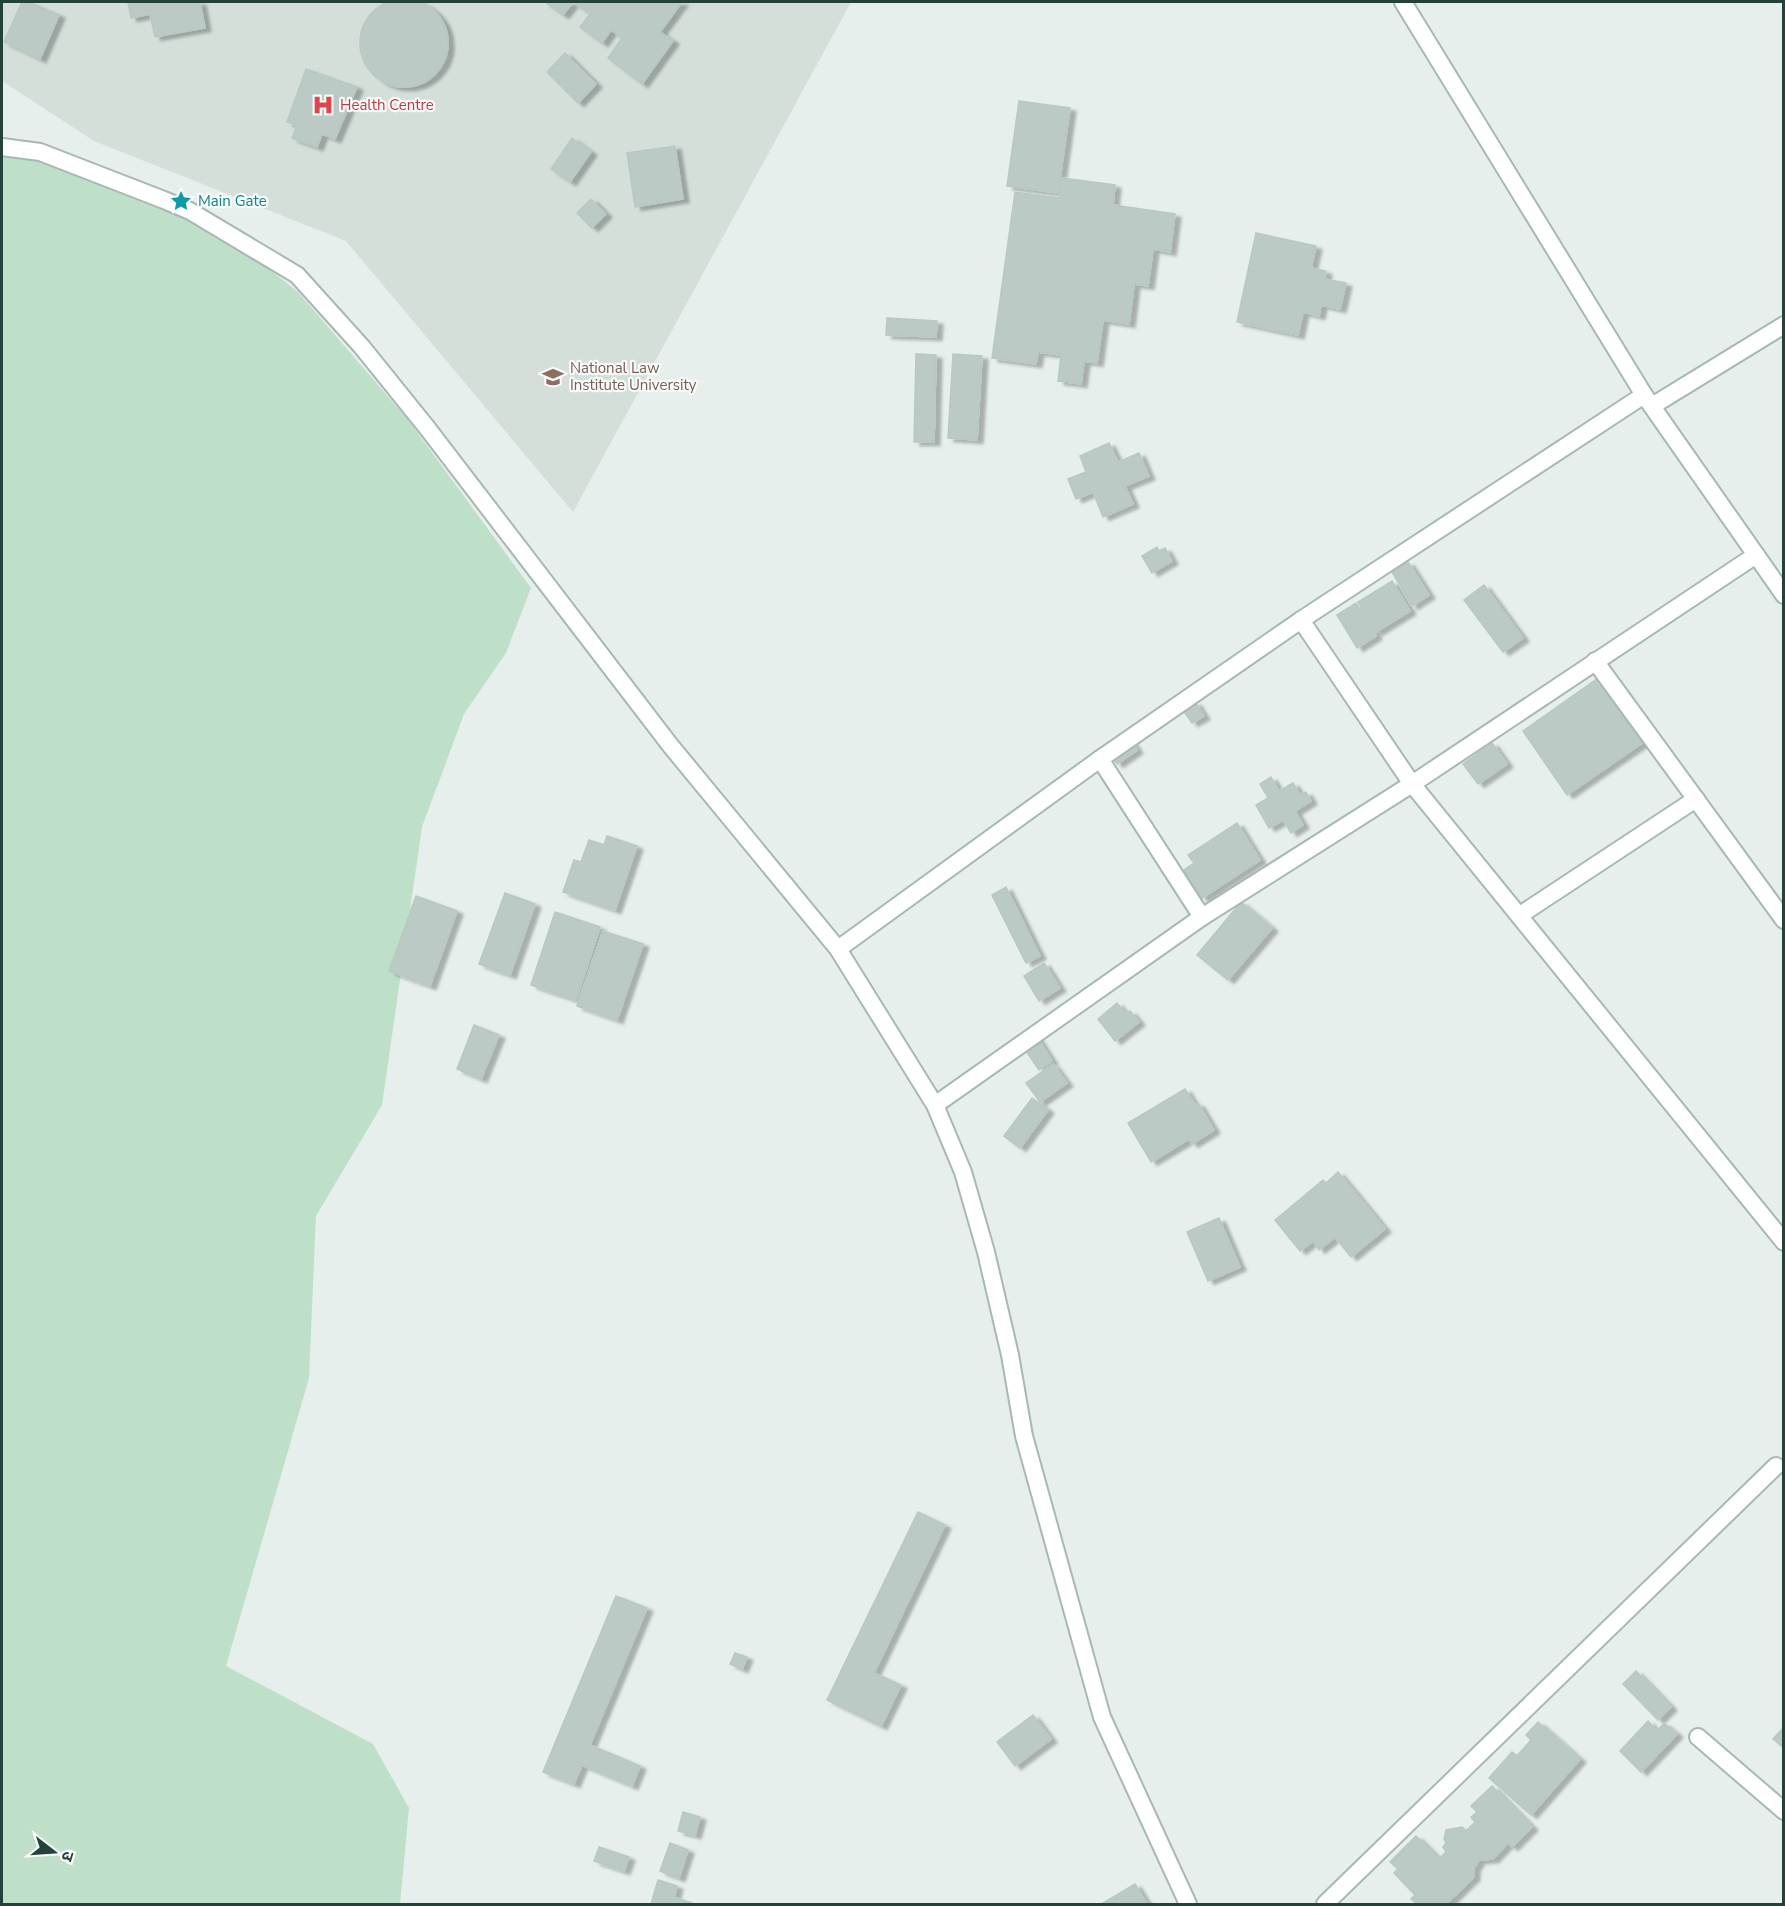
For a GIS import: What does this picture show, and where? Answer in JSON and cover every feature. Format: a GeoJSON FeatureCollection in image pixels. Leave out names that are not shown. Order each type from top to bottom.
{"type":"FeatureCollection","features":[{"type":"Feature","properties":{"kind":"street"},"geometry":{"type":"LineString","coordinates":[[1403,2],[1648,400],[1784,595]]}},
{"type":"Feature","properties":{"kind":"street"},"geometry":{"type":"LineString","coordinates":[[2,147],[40,152],[190,211],[297,275],[362,347],[428,429],[670,745],[838,950],[935,1105],[963,1172],[986,1252],[1010,1355],[1024,1436],[1102,1717],[1188,1905]]}},
{"type":"Feature","properties":{"kind":"street"},"geometry":{"type":"LineString","coordinates":[[838,950],[1100,759],[1301,620],[1648,400],[1784,325]]}},
{"type":"Feature","properties":{"kind":"street"},"geometry":{"type":"LineString","coordinates":[[935,1105],[1202,917],[1412,784],[1756,555]]}},
{"type":"Feature","properties":{"kind":"street"},"geometry":{"type":"LineString","coordinates":[[1301,620],[1412,784],[1784,1242]]}},
{"type":"Feature","properties":{"kind":"street"},"geometry":{"type":"LineString","coordinates":[[1595,661],[1784,920]]}},
{"type":"Feature","properties":{"kind":"street"},"geometry":{"type":"LineString","coordinates":[[1100,759],[1202,917]]}},
{"type":"Feature","properties":{"kind":"street"},"geometry":{"type":"LineString","coordinates":[[1520,915],[1696,800]]}},
{"type":"Feature","properties":{"kind":"street"},"geometry":{"type":"LineString","coordinates":[[1324,1905],[1776,1466]]}},
{"type":"Feature","properties":{"kind":"street"},"geometry":{"type":"LineString","coordinates":[[1698,1737],[1784,1811]]}},
{"type":"Feature","properties":{"kind":"shaded area","name":"National Law Institute University"},"geometry":{"type":"Polygon","coordinates":[[[2,2],[851,2],[573,512],[346,241],[94,141],[2,81],[2,2]]]}},
{"type":"Feature","properties":{"kind":"green space"},"geometry":{"type":"Polygon","coordinates":[[[2,142],[204,217],[298,292],[409,421],[531,588],[506,653],[464,714],[422,827],[382,1105],[316,1216],[309,1378],[226,1666],[373,1744],[409,1808],[400,1904],[2,1904],[2,142]]]}},
{"type":"Feature","properties":{"kind":"building"},"geometry":{"type":"Polygon","coordinates":[[[404,-1],[421,3],[435,12],[444,26],[448,43],[444,60],[435,74],[421,83],[404,87],[387,83],[373,74],[364,60],[360,43],[364,26],[373,12],[387,3],[404,-1]]]}},
{"type":"Feature","properties":{"kind":"building"},"geometry":{"type":"Polygon","coordinates":[[[22,2],[28,2],[59,15],[40,59],[4,42],[22,2]]]}},
{"type":"Feature","properties":{"kind":"building"},"geometry":{"type":"Polygon","coordinates":[[[128,2],[200,2],[205,28],[155,37],[150,14],[131,18],[128,2]]]}},
{"type":"Feature","properties":{"kind":"building"},"geometry":{"type":"Polygon","coordinates":[[[545,2],[573,2],[563,15],[545,2]]]}},
{"type":"Feature","properties":{"kind":"building"},"geometry":{"type":"Polygon","coordinates":[[[573,2],[682,2],[660,32],[673,41],[642,84],[608,58],[622,38],[611,30],[602,43],[580,27],[590,14],[573,2]]]}},
{"type":"Feature","properties":{"kind":"building"},"geometry":{"type":"Polygon","coordinates":[[[565,53],[596,84],[578,103],[547,72],[565,53]]]}},
{"type":"Feature","properties":{"kind":"building"},"geometry":{"type":"Polygon","coordinates":[[[306,69],[357,87],[335,139],[322,134],[317,147],[292,138],[297,125],[287,122],[306,69]]]}},
{"type":"Feature","properties":{"kind":"building"},"geometry":{"type":"Polygon","coordinates":[[[1019,101],[1070,108],[1058,193],[1007,186],[1019,101]]]}},
{"type":"Feature","properties":{"kind":"building"},"geometry":{"type":"Polygon","coordinates":[[[572,138],[591,152],[570,182],[551,169],[572,138]]]}},
{"type":"Feature","properties":{"kind":"building"},"geometry":{"type":"Polygon","coordinates":[[[675,146],[683,199],[635,207],[627,153],[675,146]]]}},
{"type":"Feature","properties":{"kind":"building"},"geometry":{"type":"Polygon","coordinates":[[[1062,178],[1115,185],[1113,205],[1175,214],[1170,252],[1153,249],[1148,286],[1134,284],[1129,324],[1103,320],[1097,363],[1084,361],[1081,384],[1058,381],[1061,355],[1038,352],[1036,364],[992,358],[1015,192],[1059,198],[1062,178]]]}},
{"type":"Feature","properties":{"kind":"building"},"geometry":{"type":"Polygon","coordinates":[[[591,199],[606,214],[592,228],[577,213],[591,199]]]}},
{"type":"Feature","properties":{"kind":"building"},"geometry":{"type":"Polygon","coordinates":[[[1256,233],[1316,246],[1311,268],[1326,271],[1325,279],[1346,283],[1340,309],[1321,305],[1319,316],[1303,312],[1298,335],[1237,322],[1256,233]]]}},
{"type":"Feature","properties":{"kind":"building"},"geometry":{"type":"Polygon","coordinates":[[[887,318],[937,321],[936,337],[886,335],[887,318]]]}},
{"type":"Feature","properties":{"kind":"building"},"geometry":{"type":"Polygon","coordinates":[[[916,354],[936,355],[934,442],[914,442],[916,354]]]}},
{"type":"Feature","properties":{"kind":"building"},"geometry":{"type":"Polygon","coordinates":[[[953,354],[982,356],[977,440],[948,438],[953,354]]]}},
{"type":"Feature","properties":{"kind":"building"},"geometry":{"type":"Polygon","coordinates":[[[1109,443],[1118,462],[1139,453],[1149,476],[1125,486],[1133,504],[1103,517],[1093,492],[1076,499],[1068,479],[1086,472],[1080,456],[1109,443]]]}},
{"type":"Feature","properties":{"kind":"building"},"geometry":{"type":"Polygon","coordinates":[[[1157,547],[1159,551],[1165,548],[1172,561],[1152,573],[1142,556],[1157,547]]]}},
{"type":"Feature","properties":{"kind":"building"},"geometry":{"type":"Polygon","coordinates":[[[1408,562],[1429,595],[1412,606],[1392,572],[1408,562]]]}},
{"type":"Feature","properties":{"kind":"building"},"geometry":{"type":"Polygon","coordinates":[[[1392,581],[1410,611],[1376,632],[1358,602],[1392,581]]]}},
{"type":"Feature","properties":{"kind":"building"},"geometry":{"type":"Polygon","coordinates":[[[1484,585],[1523,638],[1503,652],[1464,600],[1484,585]]]}},
{"type":"Feature","properties":{"kind":"building"},"geometry":{"type":"Polygon","coordinates":[[[1356,603],[1376,636],[1357,648],[1337,615],[1356,603]]]}},
{"type":"Feature","properties":{"kind":"building"},"geometry":{"type":"Polygon","coordinates":[[[1601,676],[1635,726],[1632,729],[1642,743],[1567,795],[1523,731],[1601,676]]]}},
{"type":"Feature","properties":{"kind":"building"},"geometry":{"type":"Polygon","coordinates":[[[1195,702],[1204,716],[1192,723],[1183,710],[1195,702]]]}},
{"type":"Feature","properties":{"kind":"building"},"geometry":{"type":"Polygon","coordinates":[[[1131,741],[1137,750],[1117,764],[1111,755],[1131,741]]]}},
{"type":"Feature","properties":{"kind":"building"},"geometry":{"type":"Polygon","coordinates":[[[1492,743],[1507,764],[1478,784],[1463,764],[1492,743]]]}},
{"type":"Feature","properties":{"kind":"building"},"geometry":{"type":"Polygon","coordinates":[[[1271,777],[1279,791],[1293,783],[1300,795],[1306,792],[1311,801],[1295,811],[1303,825],[1291,833],[1283,820],[1269,828],[1256,805],[1268,798],[1260,784],[1271,777]]]}},
{"type":"Feature","properties":{"kind":"building"},"geometry":{"type":"Polygon","coordinates":[[[1237,823],[1260,860],[1202,898],[1184,870],[1194,863],[1188,855],[1237,823]]]}},
{"type":"Feature","properties":{"kind":"building"},"geometry":{"type":"Polygon","coordinates":[[[607,836],[637,846],[615,910],[563,892],[574,860],[581,862],[589,840],[604,845],[607,836]]]}},
{"type":"Feature","properties":{"kind":"building"},"geometry":{"type":"Polygon","coordinates":[[[1006,887],[1040,956],[1026,963],[992,895],[1006,887]]]}},
{"type":"Feature","properties":{"kind":"building"},"geometry":{"type":"Polygon","coordinates":[[[505,893],[535,904],[510,975],[479,964],[505,893]]]}},
{"type":"Feature","properties":{"kind":"building"},"geometry":{"type":"Polygon","coordinates":[[[416,896],[457,911],[430,986],[389,971],[416,896]]]}},
{"type":"Feature","properties":{"kind":"building"},"geometry":{"type":"Polygon","coordinates":[[[1241,902],[1272,928],[1228,980],[1197,955],[1241,902]]]}},
{"type":"Feature","properties":{"kind":"building"},"geometry":{"type":"Polygon","coordinates":[[[555,912],[600,927],[576,1000],[531,985],[555,912]]]}},
{"type":"Feature","properties":{"kind":"building"},"geometry":{"type":"Polygon","coordinates":[[[603,931],[643,944],[617,1020],[577,1006],[603,931]]]}},
{"type":"Feature","properties":{"kind":"building"},"geometry":{"type":"Polygon","coordinates":[[[1044,963],[1060,988],[1039,1001],[1024,976],[1044,963]]]}},
{"type":"Feature","properties":{"kind":"building"},"geometry":{"type":"Polygon","coordinates":[[[1117,1003],[1126,1014],[1130,1011],[1139,1022],[1115,1041],[1098,1019],[1117,1003]]]}},
{"type":"Feature","properties":{"kind":"building"},"geometry":{"type":"Polygon","coordinates":[[[474,1025],[499,1035],[481,1079],[457,1069],[474,1025]]]}},
{"type":"Feature","properties":{"kind":"building"},"geometry":{"type":"Polygon","coordinates":[[[1036,1036],[1052,1061],[1039,1070],[1022,1045],[1036,1036]]]}},
{"type":"Feature","properties":{"kind":"building"},"geometry":{"type":"Polygon","coordinates":[[[1053,1064],[1067,1083],[1040,1102],[1026,1083],[1053,1064]]]}},
{"type":"Feature","properties":{"kind":"building"},"geometry":{"type":"Polygon","coordinates":[[[1185,1089],[1195,1105],[1198,1103],[1214,1130],[1192,1144],[1189,1139],[1151,1162],[1128,1123],[1185,1089]]]}},
{"type":"Feature","properties":{"kind":"building"},"geometry":{"type":"Polygon","coordinates":[[[1032,1098],[1048,1110],[1020,1148],[1004,1136],[1032,1098]]]}},
{"type":"Feature","properties":{"kind":"building"},"geometry":{"type":"Polygon","coordinates":[[[1338,1172],[1385,1229],[1351,1257],[1335,1237],[1319,1250],[1313,1241],[1300,1251],[1275,1220],[1323,1180],[1326,1183],[1338,1172]]]}},
{"type":"Feature","properties":{"kind":"building"},"geometry":{"type":"Polygon","coordinates":[[[1219,1218],[1240,1267],[1208,1281],[1187,1232],[1219,1218]]]}},
{"type":"Feature","properties":{"kind":"building"},"geometry":{"type":"Polygon","coordinates":[[[918,1512],[945,1525],[874,1673],[901,1685],[881,1726],[827,1700],[918,1512]]]}},
{"type":"Feature","properties":{"kind":"building"},"geometry":{"type":"Polygon","coordinates":[[[616,1596],[647,1608],[590,1745],[640,1766],[632,1786],[582,1765],[574,1784],[543,1772],[616,1596]]]}},
{"type":"Feature","properties":{"kind":"building"},"geometry":{"type":"Polygon","coordinates":[[[735,1653],[747,1657],[742,1669],[730,1664],[735,1653]]]}},
{"type":"Feature","properties":{"kind":"building"},"geometry":{"type":"Polygon","coordinates":[[[1636,1671],[1671,1707],[1658,1720],[1623,1684],[1636,1671]]]}},
{"type":"Feature","properties":{"kind":"building"},"geometry":{"type":"Polygon","coordinates":[[[1033,1715],[1051,1739],[1015,1766],[997,1742],[1033,1715]]]}},
{"type":"Feature","properties":{"kind":"building"},"geometry":{"type":"Polygon","coordinates":[[[1648,1721],[1657,1731],[1664,1723],[1677,1734],[1641,1772],[1620,1751],[1648,1721]]]}},
{"type":"Feature","properties":{"kind":"building"},"geometry":{"type":"Polygon","coordinates":[[[1538,1722],[1580,1759],[1531,1815],[1489,1778],[1512,1752],[1517,1756],[1531,1740],[1526,1735],[1538,1722]]]}},
{"type":"Feature","properties":{"kind":"building"},"geometry":{"type":"Polygon","coordinates":[[[1784,1727],[1784,1748],[1773,1739],[1784,1727]]]}},
{"type":"Feature","properties":{"kind":"building"},"geometry":{"type":"Polygon","coordinates":[[[1492,1786],[1532,1827],[1512,1847],[1508,1843],[1493,1859],[1479,1860],[1474,1868],[1474,1877],[1446,1904],[1417,1904],[1411,1899],[1415,1895],[1394,1873],[1398,1869],[1390,1862],[1416,1836],[1439,1859],[1446,1852],[1443,1847],[1446,1843],[1444,1839],[1446,1830],[1462,1827],[1466,1831],[1475,1822],[1471,1817],[1477,1812],[1471,1806],[1492,1786]]]}},
{"type":"Feature","properties":{"kind":"building"},"geometry":{"type":"Polygon","coordinates":[[[683,1812],[700,1817],[695,1835],[678,1831],[683,1812]]]}},
{"type":"Feature","properties":{"kind":"building"},"geometry":{"type":"Polygon","coordinates":[[[670,1843],[688,1850],[679,1878],[660,1871],[670,1843]]]}},
{"type":"Feature","properties":{"kind":"building"},"geometry":{"type":"Polygon","coordinates":[[[599,1847],[629,1857],[624,1871],[594,1861],[599,1847]]]}},
{"type":"Feature","properties":{"kind":"building"},"geometry":{"type":"Polygon","coordinates":[[[658,1880],[677,1886],[674,1897],[694,1904],[651,1904],[658,1880]]]}},
{"type":"Feature","properties":{"kind":"building"},"geometry":{"type":"Polygon","coordinates":[[[1135,1884],[1147,1904],[1103,1903],[1135,1884]]]}},
{"type":"Feature","properties":{"kind":"place","name":"Health Centre"},"geometry":{"type":"Point","coordinates":[323,105]}},
{"type":"Feature","properties":{"kind":"place","name":"Main Gate"},"geometry":{"type":"Point","coordinates":[181,201]}},
{"type":"Feature","properties":{"kind":"place","name":"National Law Institute University"},"geometry":{"type":"Point","coordinates":[553,377]}}]}
